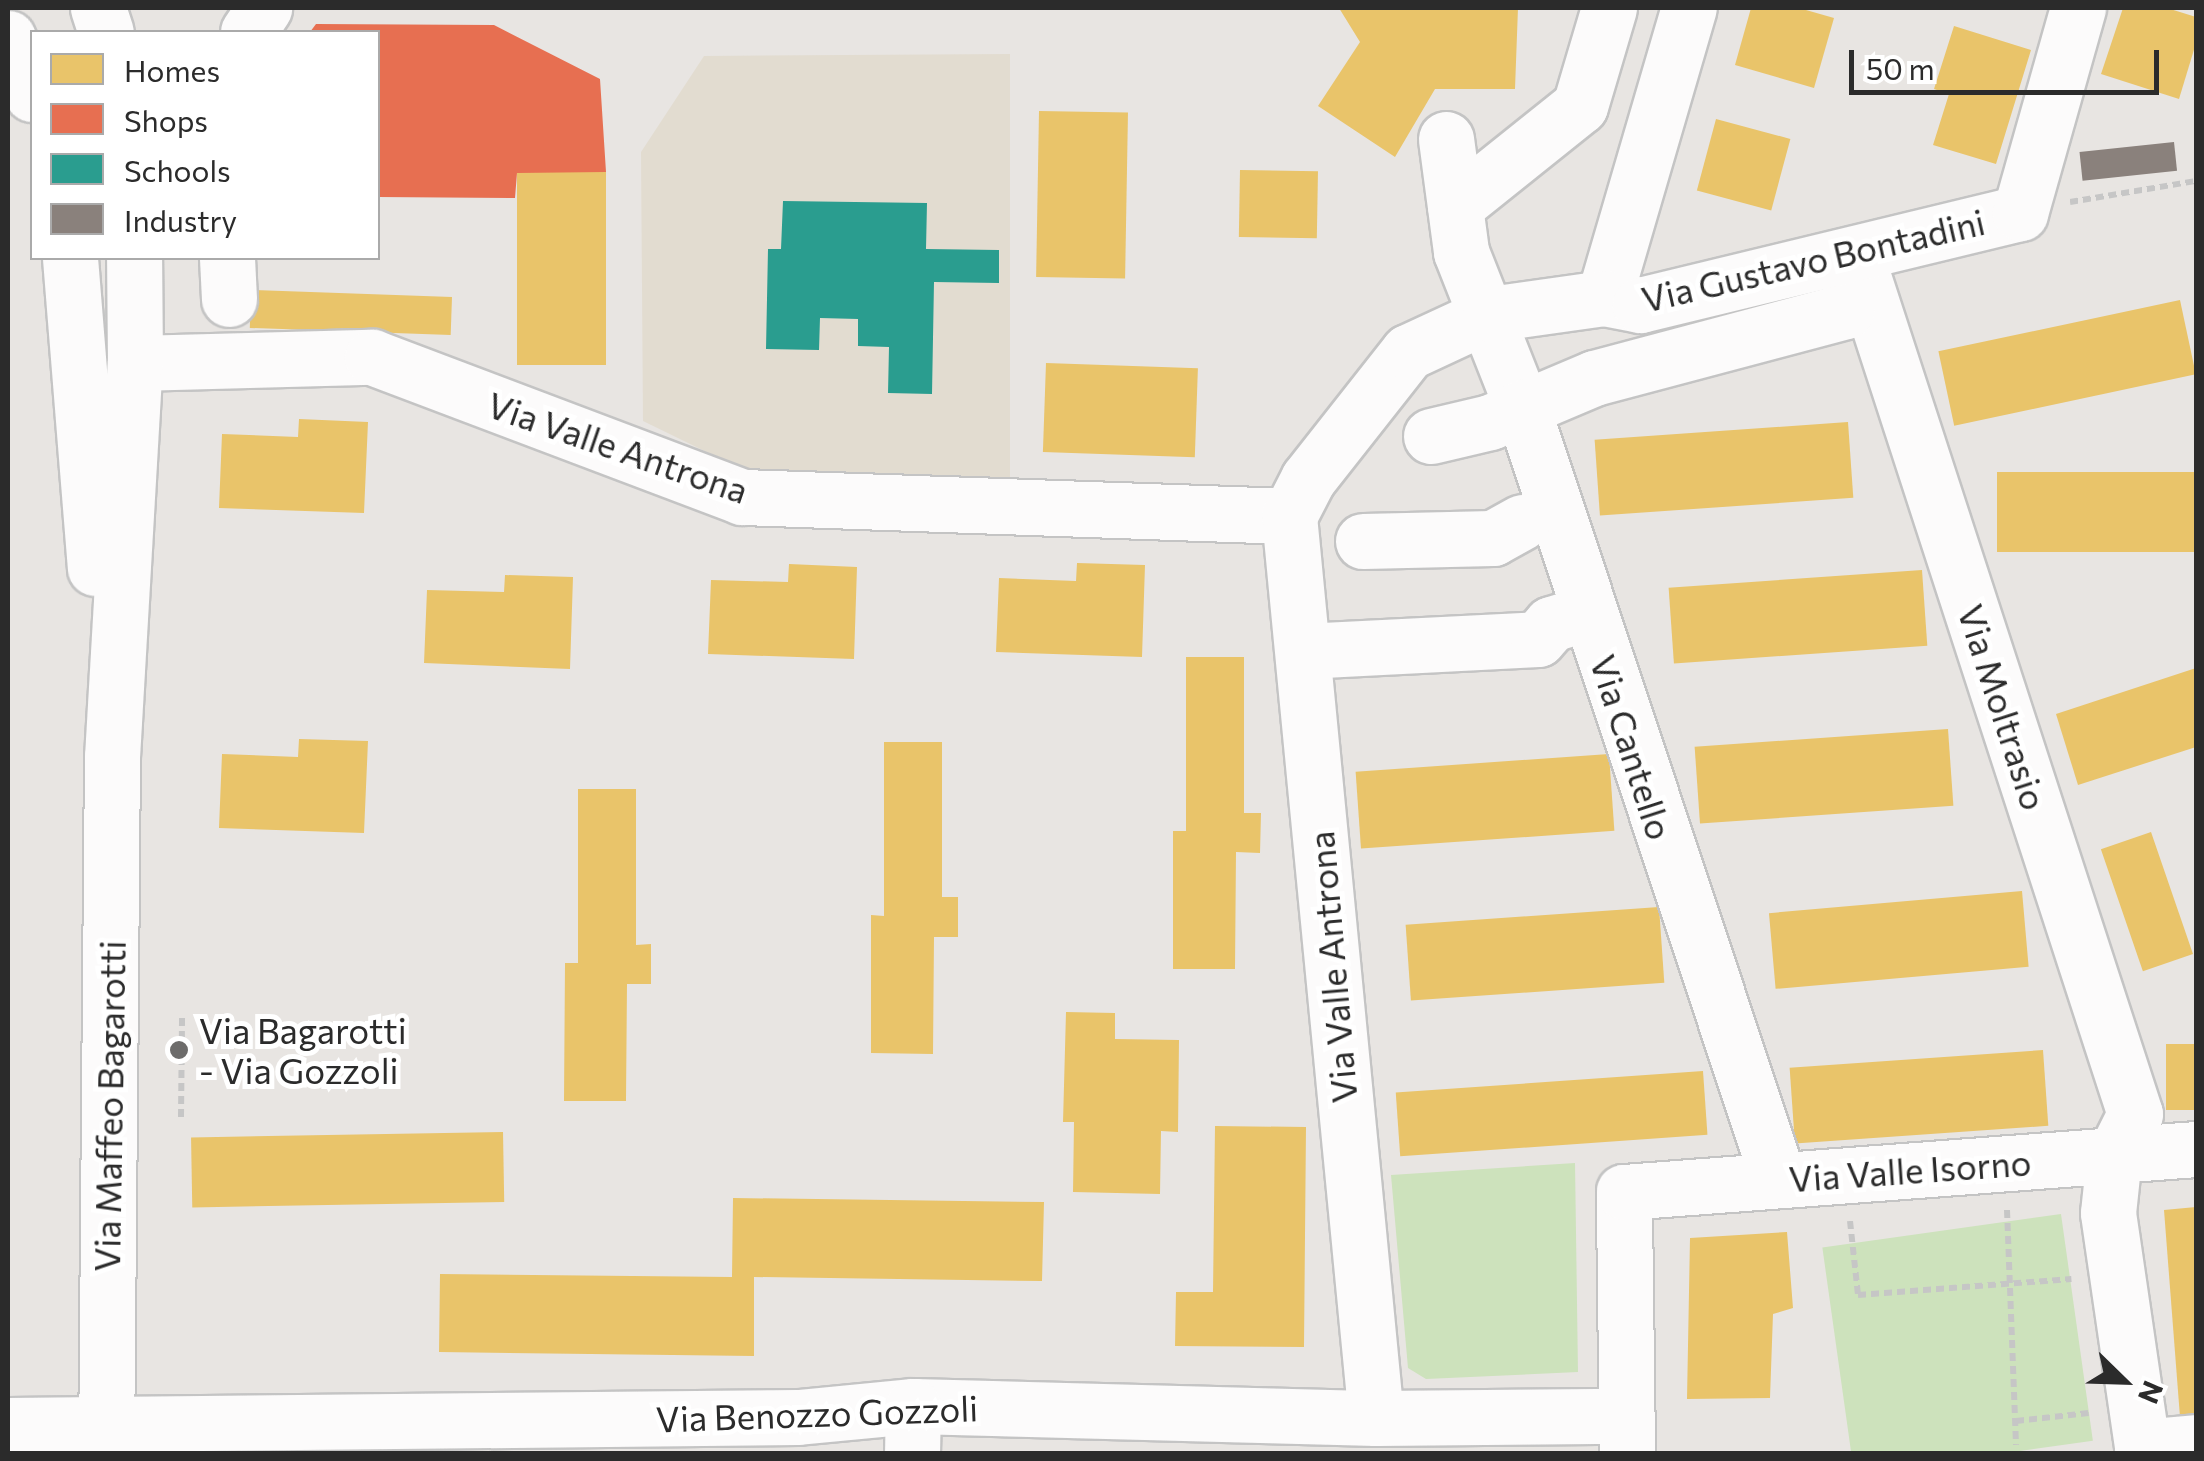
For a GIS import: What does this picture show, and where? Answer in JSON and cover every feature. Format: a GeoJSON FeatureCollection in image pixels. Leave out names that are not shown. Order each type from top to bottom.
{"type":"FeatureCollection","features":[{"type":"Feature","properties":{"kind":"street"},"geometry":{"type":"LineString","coordinates":[[249,30],[264,8]]}},
{"type":"Feature","properties":{"kind":"street"},"geometry":{"type":"LineString","coordinates":[[1455,206],[1580,106],[1608,8]]}},
{"type":"Feature","properties":{"kind":"street"},"geometry":{"type":"LineString","coordinates":[[1289,516],[1308,478],[1408,352],[1490,314],[1604,298],[1690,8]]}},
{"type":"Feature","properties":{"kind":"street"},"geometry":{"type":"LineString","coordinates":[[2020,213],[2078,8]]}},
{"type":"Feature","properties":{"kind":"street"},"geometry":{"type":"LineString","coordinates":[[8,38],[30,89]]}},
{"type":"Feature","properties":{"kind":"street","name":"Via Cantello"},"geometry":{"type":"LineString","coordinates":[[1446,139],[1461,252],[1490,314],[1506,415],[1570,619],[1778,1179]]}},
{"type":"Feature","properties":{"kind":"street","name":"Via Gustavo Bontadini"},"geometry":{"type":"LineString","coordinates":[[1604,298],[1640,305],[1852,278],[2020,213]]}},
{"type":"Feature","properties":{"kind":"street"},"geometry":{"type":"LineString","coordinates":[[70,260],[112,757]]}},
{"type":"Feature","properties":{"kind":"street"},"geometry":{"type":"LineString","coordinates":[[112,757],[135,363],[134,260]]}},
{"type":"Feature","properties":{"kind":"street"},"geometry":{"type":"LineString","coordinates":[[1431,436],[1506,415],[1594,378],[1846,310],[1852,278]]}},
{"type":"Feature","properties":{"kind":"street","name":"Via Moltrasio"},"geometry":{"type":"LineString","coordinates":[[1852,278],[2136,1114],[2114,1156],[2108,1212],[2140,1434]]}},
{"type":"Feature","properties":{"kind":"street","name":"Via Valle Antrona"},"geometry":{"type":"LineString","coordinates":[[135,363],[372,356],[742,496],[1289,516],[1376,1418]]}},
{"type":"Feature","properties":{"kind":"street"},"geometry":{"type":"LineString","coordinates":[[1303,651],[1538,639],[1570,619],[1522,522],[1506,415]]}},
{"type":"Feature","properties":{"kind":"street"},"geometry":{"type":"LineString","coordinates":[[1363,541],[1493,538],[1522,522]]}},
{"type":"Feature","properties":{"kind":"street","name":"Via Maffeo Bagarotti"},"geometry":{"type":"LineString","coordinates":[[105,1440],[112,757]]}},
{"type":"Feature","properties":{"kind":"street","name":"Via Valle Isorno"},"geometry":{"type":"LineString","coordinates":[[1627,1435],[1624,1192],[2196,1149]]}},
{"type":"Feature","properties":{"kind":"street","name":"Via Benozzo Gozzoli"},"geometry":{"type":"LineString","coordinates":[[8,1426],[105,1440],[798,1417],[913,1430],[1376,1418],[1627,1435]]}},
{"type":"Feature","properties":{"kind":"street"},"geometry":{"type":"LineString","coordinates":[[2140,1434],[2196,1442]]}},
{"type":"Feature","properties":{"kind":"path"},"geometry":{"type":"LineString","coordinates":[[2020,213],[2196,181]]}},
{"type":"Feature","properties":{"kind":"path"},"geometry":{"type":"LineString","coordinates":[[181,1117],[182,1018]]}},
{"type":"Feature","properties":{"kind":"path"},"geometry":{"type":"LineString","coordinates":[[2006,1204],[2016,1445]]}},
{"type":"Feature","properties":{"kind":"path"},"geometry":{"type":"LineString","coordinates":[[1850,1216],[1858,1294],[2072,1279]]}},
{"type":"Feature","properties":{"kind":"path"},"geometry":{"type":"LineString","coordinates":[[2016,1421],[2140,1434]]}},
{"type":"Feature","properties":{"kind":"shaded area"},"geometry":{"type":"Polygon","coordinates":[[[1010,54],[1010,477],[764,480],[643,421],[641,152],[704,56],[1010,54]]]}},
{"type":"Feature","properties":{"kind":"green space"},"geometry":{"type":"Polygon","coordinates":[[[1575,1163],[1578,1372],[1426,1379],[1408,1368],[1391,1175],[1575,1163]]]}},
{"type":"Feature","properties":{"kind":"green space"},"geometry":{"type":"Polygon","coordinates":[[[2061,1214],[2093,1441],[1999,1454],[1851,1454],[1822,1248],[2061,1214]]]}},
{"type":"Feature","properties":{"kind":"building: Homes"},"geometry":{"type":"Polygon","coordinates":[[[1339,8],[1518,8],[1515,89],[1435,89],[1395,157],[1318,106],[1360,42],[1339,8]]]}},
{"type":"Feature","properties":{"kind":"building: Homes"},"geometry":{"type":"Polygon","coordinates":[[[1751,8],[1799,8],[1834,18],[1814,88],[1735,65],[1751,8]]]}},
{"type":"Feature","properties":{"kind":"building: Homes"},"geometry":{"type":"Polygon","coordinates":[[[2123,8],[2167,8],[2196,17],[2196,43],[2179,99],[2101,74],[2123,8]]]}},
{"type":"Feature","properties":{"kind":"building: Homes"},"geometry":{"type":"Polygon","coordinates":[[[1954,26],[2031,50],[1996,164],[1933,145],[1949,94],[1934,89],[1954,26]]]}},
{"type":"Feature","properties":{"kind":"building: Homes"},"geometry":{"type":"Polygon","coordinates":[[[1039,111],[1128,113],[1125,279],[1036,277],[1039,111]]]}},
{"type":"Feature","properties":{"kind":"building: Homes"},"geometry":{"type":"Polygon","coordinates":[[[1716,119],[1790,139],[1771,210],[1697,190],[1716,119]]]}},
{"type":"Feature","properties":{"kind":"building: Homes"},"geometry":{"type":"Polygon","coordinates":[[[1240,170],[1318,171],[1317,238],[1239,237],[1240,170]]]}},
{"type":"Feature","properties":{"kind":"building: Homes"},"geometry":{"type":"Polygon","coordinates":[[[517,172],[606,172],[606,365],[517,365],[517,172]]]}},
{"type":"Feature","properties":{"kind":"building: Homes"},"geometry":{"type":"Polygon","coordinates":[[[251,290],[452,297],[451,335],[250,328],[251,290]]]}},
{"type":"Feature","properties":{"kind":"building: Homes"},"geometry":{"type":"Polygon","coordinates":[[[2180,300],[2196,374],[1954,426],[1938,351],[2180,300]]]}},
{"type":"Feature","properties":{"kind":"building: Homes"},"geometry":{"type":"Polygon","coordinates":[[[1046,363],[1198,368],[1195,457],[1043,452],[1046,363]]]}},
{"type":"Feature","properties":{"kind":"building: Homes"},"geometry":{"type":"Polygon","coordinates":[[[299,419],[368,422],[364,513],[219,508],[222,434],[298,437],[299,419]]]}},
{"type":"Feature","properties":{"kind":"building: Homes"},"geometry":{"type":"Polygon","coordinates":[[[1848,422],[1853,498],[1600,516],[1595,440],[1848,422]]]}},
{"type":"Feature","properties":{"kind":"building: Homes"},"geometry":{"type":"Polygon","coordinates":[[[1997,472],[2196,472],[2196,552],[1997,552],[1997,472]]]}},
{"type":"Feature","properties":{"kind":"building: Homes"},"geometry":{"type":"Polygon","coordinates":[[[1077,563],[1145,565],[1142,657],[996,652],[999,578],[1076,581],[1077,563]]]}},
{"type":"Feature","properties":{"kind":"building: Homes"},"geometry":{"type":"Polygon","coordinates":[[[789,564],[857,567],[854,659],[708,654],[711,580],[788,582],[789,564]]]}},
{"type":"Feature","properties":{"kind":"building: Homes"},"geometry":{"type":"Polygon","coordinates":[[[1922,570],[1927,646],[1674,664],[1669,588],[1922,570]]]}},
{"type":"Feature","properties":{"kind":"building: Homes"},"geometry":{"type":"Polygon","coordinates":[[[505,575],[573,577],[570,669],[424,663],[427,590],[504,592],[505,575]]]}},
{"type":"Feature","properties":{"kind":"building: Homes"},"geometry":{"type":"Polygon","coordinates":[[[1186,657],[1244,657],[1244,813],[1261,813],[1260,853],[1236,852],[1235,969],[1173,969],[1173,831],[1186,831],[1186,657]]]}},
{"type":"Feature","properties":{"kind":"building: Homes"},"geometry":{"type":"Polygon","coordinates":[[[2196,668],[2196,747],[2078,785],[2056,714],[2196,668]]]}},
{"type":"Feature","properties":{"kind":"building: Homes"},"geometry":{"type":"Polygon","coordinates":[[[1948,729],[1953,806],[1700,824],[1695,747],[1948,729]]]}},
{"type":"Feature","properties":{"kind":"building: Homes"},"geometry":{"type":"Polygon","coordinates":[[[299,739],[368,741],[364,833],[219,828],[222,754],[298,757],[299,739]]]}},
{"type":"Feature","properties":{"kind":"building: Homes"},"geometry":{"type":"Polygon","coordinates":[[[884,742],[942,742],[942,897],[958,897],[958,937],[934,937],[933,1054],[871,1053],[871,915],[884,916],[884,742]]]}},
{"type":"Feature","properties":{"kind":"building: Homes"},"geometry":{"type":"Polygon","coordinates":[[[1609,754],[1614,831],[1361,849],[1356,772],[1609,754]]]}},
{"type":"Feature","properties":{"kind":"building: Homes"},"geometry":{"type":"Polygon","coordinates":[[[578,789],[636,789],[636,945],[651,944],[651,984],[627,984],[626,1101],[564,1101],[565,963],[578,963],[578,789]]]}},
{"type":"Feature","properties":{"kind":"building: Homes"},"geometry":{"type":"Polygon","coordinates":[[[2151,832],[2193,954],[2143,971],[2101,849],[2151,832]]]}},
{"type":"Feature","properties":{"kind":"building: Homes"},"geometry":{"type":"Polygon","coordinates":[[[2022,891],[2029,967],[1776,989],[1769,913],[2022,891]]]}},
{"type":"Feature","properties":{"kind":"building: Homes"},"geometry":{"type":"Polygon","coordinates":[[[1659,907],[1664,983],[1411,1001],[1406,925],[1659,907]]]}},
{"type":"Feature","properties":{"kind":"building: Homes"},"geometry":{"type":"Polygon","coordinates":[[[1066,1012],[1115,1013],[1115,1039],[1179,1040],[1178,1132],[1161,1131],[1160,1194],[1073,1192],[1074,1122],[1063,1122],[1066,1012]]]}},
{"type":"Feature","properties":{"kind":"building: Homes"},"geometry":{"type":"Polygon","coordinates":[[[2166,1044],[2196,1044],[2196,1110],[2166,1110],[2166,1044]]]}},
{"type":"Feature","properties":{"kind":"building: Homes"},"geometry":{"type":"Polygon","coordinates":[[[2043,1050],[2048,1126],[1795,1144],[1790,1068],[2043,1050]]]}},
{"type":"Feature","properties":{"kind":"building: Homes"},"geometry":{"type":"Polygon","coordinates":[[[1703,1071],[1707,1135],[1400,1156],[1396,1092],[1703,1071]]]}},
{"type":"Feature","properties":{"kind":"building: Homes"},"geometry":{"type":"Polygon","coordinates":[[[1215,1126],[1306,1127],[1304,1347],[1175,1346],[1176,1292],[1213,1292],[1215,1126]]]}},
{"type":"Feature","properties":{"kind":"building: Homes"},"geometry":{"type":"Polygon","coordinates":[[[503,1132],[504,1202],[192,1207],[191,1137],[503,1132]]]}},
{"type":"Feature","properties":{"kind":"building: Homes"},"geometry":{"type":"Polygon","coordinates":[[[733,1198],[1044,1202],[1042,1281],[754,1277],[754,1356],[439,1352],[440,1274],[732,1277],[733,1198]]]}},
{"type":"Feature","properties":{"kind":"building: Homes"},"geometry":{"type":"Polygon","coordinates":[[[2196,1207],[2196,1416],[2180,1417],[2164,1210],[2196,1207]]]}},
{"type":"Feature","properties":{"kind":"building: Homes"},"geometry":{"type":"Polygon","coordinates":[[[1787,1232],[1793,1308],[1773,1314],[1770,1398],[1687,1399],[1690,1238],[1787,1232]]]}},
{"type":"Feature","properties":{"kind":"building: Shops"},"geometry":{"type":"Polygon","coordinates":[[[316,24],[494,25],[600,79],[606,172],[517,173],[515,198],[380,197],[380,30],[312,30],[316,24]]]}},
{"type":"Feature","properties":{"kind":"building: Schools"},"geometry":{"type":"Polygon","coordinates":[[[783,201],[927,203],[926,249],[999,250],[999,283],[934,282],[932,394],[888,393],[889,347],[858,346],[858,319],[820,318],[819,350],[766,349],[768,249],[781,249],[783,201]]]}},
{"type":"Feature","properties":{"kind":"building: Industry"},"geometry":{"type":"Polygon","coordinates":[[[2174,142],[2177,171],[2083,181],[2080,152],[2174,142]]]}},
{"type":"Feature","properties":{"kind":"place","name":"Via Bagarotti - Via Gozzoli"},"geometry":{"type":"Point","coordinates":[179,1050]}}]}
